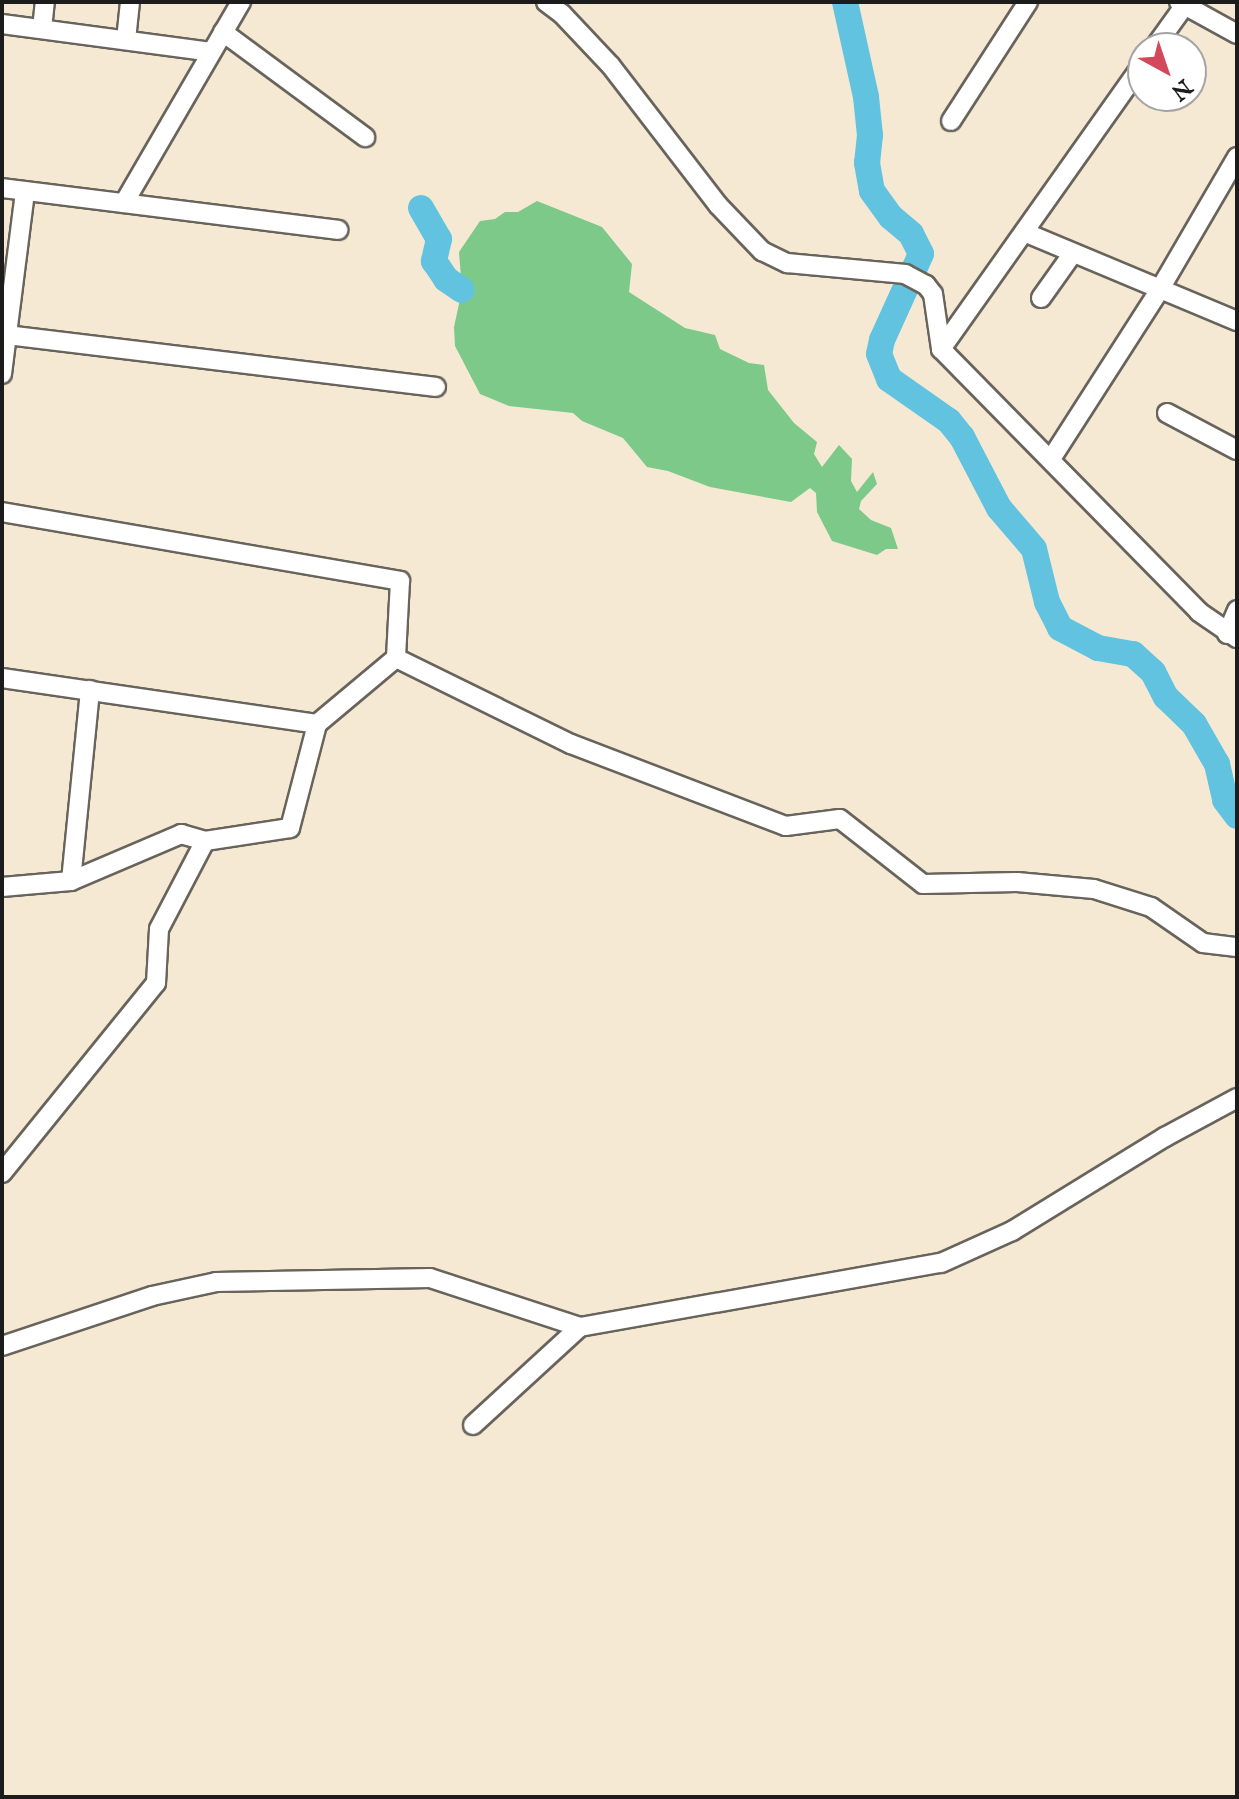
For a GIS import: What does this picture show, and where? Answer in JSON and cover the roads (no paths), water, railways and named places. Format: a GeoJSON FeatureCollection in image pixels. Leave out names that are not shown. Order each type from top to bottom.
{"type":"FeatureCollection","features":[{"type":"Feature","properties":{"kind":"street"},"geometry":{"type":"LineString","coordinates":[[42,29],[45,2]]}},
{"type":"Feature","properties":{"kind":"street"},"geometry":{"type":"LineString","coordinates":[[126,40],[130,2]]}},
{"type":"Feature","properties":{"kind":"street"},"geometry":{"type":"LineString","coordinates":[[124,203],[241,2]]}},
{"type":"Feature","properties":{"kind":"street"},"geometry":{"type":"LineString","coordinates":[[546,2],[562,14],[611,66],[718,205],[762,251],[787,263],[905,274],[926,285],[933,294],[941,349],[1199,612],[1232,636],[1237,610]]}},
{"type":"Feature","properties":{"kind":"street"},"geometry":{"type":"LineString","coordinates":[[951,121],[1028,2]]}},
{"type":"Feature","properties":{"kind":"street"},"geometry":{"type":"LineString","coordinates":[[1165,32],[1184,3],[1237,34]]}},
{"type":"Feature","properties":{"kind":"street"},"geometry":{"type":"LineString","coordinates":[[2,24],[211,52]]}},
{"type":"Feature","properties":{"kind":"street"},"geometry":{"type":"LineString","coordinates":[[223,32],[365,137]]}},
{"type":"Feature","properties":{"kind":"street"},"geometry":{"type":"LineString","coordinates":[[941,349],[1127,87]]}},
{"type":"Feature","properties":{"kind":"street"},"geometry":{"type":"LineString","coordinates":[[1051,459],[1160,289],[1237,157]]}},
{"type":"Feature","properties":{"kind":"street"},"geometry":{"type":"LineString","coordinates":[[2,188],[338,230]]}},
{"type":"Feature","properties":{"kind":"street"},"geometry":{"type":"LineString","coordinates":[[2,374],[25,191]]}},
{"type":"Feature","properties":{"kind":"street"},"geometry":{"type":"LineString","coordinates":[[1024,232],[1237,321]]}},
{"type":"Feature","properties":{"kind":"street"},"geometry":{"type":"LineString","coordinates":[[1041,298],[1073,253]]}},
{"type":"Feature","properties":{"kind":"street"},"geometry":{"type":"LineString","coordinates":[[7,335],[436,387]]}},
{"type":"Feature","properties":{"kind":"street"},"geometry":{"type":"LineString","coordinates":[[1167,413],[1237,450]]}},
{"type":"Feature","properties":{"kind":"street"},"geometry":{"type":"LineString","coordinates":[[2,512],[400,581],[396,658],[317,724],[290,828],[205,841],[181,834],[71,881],[2,887]]}},
{"type":"Feature","properties":{"kind":"street"},"geometry":{"type":"LineString","coordinates":[[396,658],[571,744],[786,826],[840,819],[923,884],[1017,882],[1094,889],[1151,907],[1203,943],[1237,947]]}},
{"type":"Feature","properties":{"kind":"street"},"geometry":{"type":"LineString","coordinates":[[2,678],[317,724]]}},
{"type":"Feature","properties":{"kind":"street"},"geometry":{"type":"LineString","coordinates":[[71,881],[90,690]]}},
{"type":"Feature","properties":{"kind":"street"},"geometry":{"type":"LineString","coordinates":[[2,1173],[156,983],[159,929],[205,841]]}},
{"type":"Feature","properties":{"kind":"street"},"geometry":{"type":"LineString","coordinates":[[2,1346],[152,1296],[216,1282],[430,1278],[580,1327],[941,1263],[1012,1231],[1165,1137],[1237,1098]]}},
{"type":"Feature","properties":{"kind":"street"},"geometry":{"type":"LineString","coordinates":[[473,1425],[580,1327]]}},
{"type":"Feature","properties":{"kind":"waterway"},"geometry":{"type":"LineString","coordinates":[[845,2],[866,97],[870,135],[867,163],[872,191],[891,217],[911,234],[921,254],[882,340],[879,354],[889,379],[949,421],[962,437],[999,508],[1034,549],[1047,602],[1060,628],[1098,648],[1133,654],[1153,672],[1166,697],[1194,724],[1217,764],[1225,800],[1237,816]]}},
{"type":"Feature","properties":{"kind":"waterway"},"geometry":{"type":"LineString","coordinates":[[421,208],[439,239],[434,261],[446,279],[462,290]]}}]}
